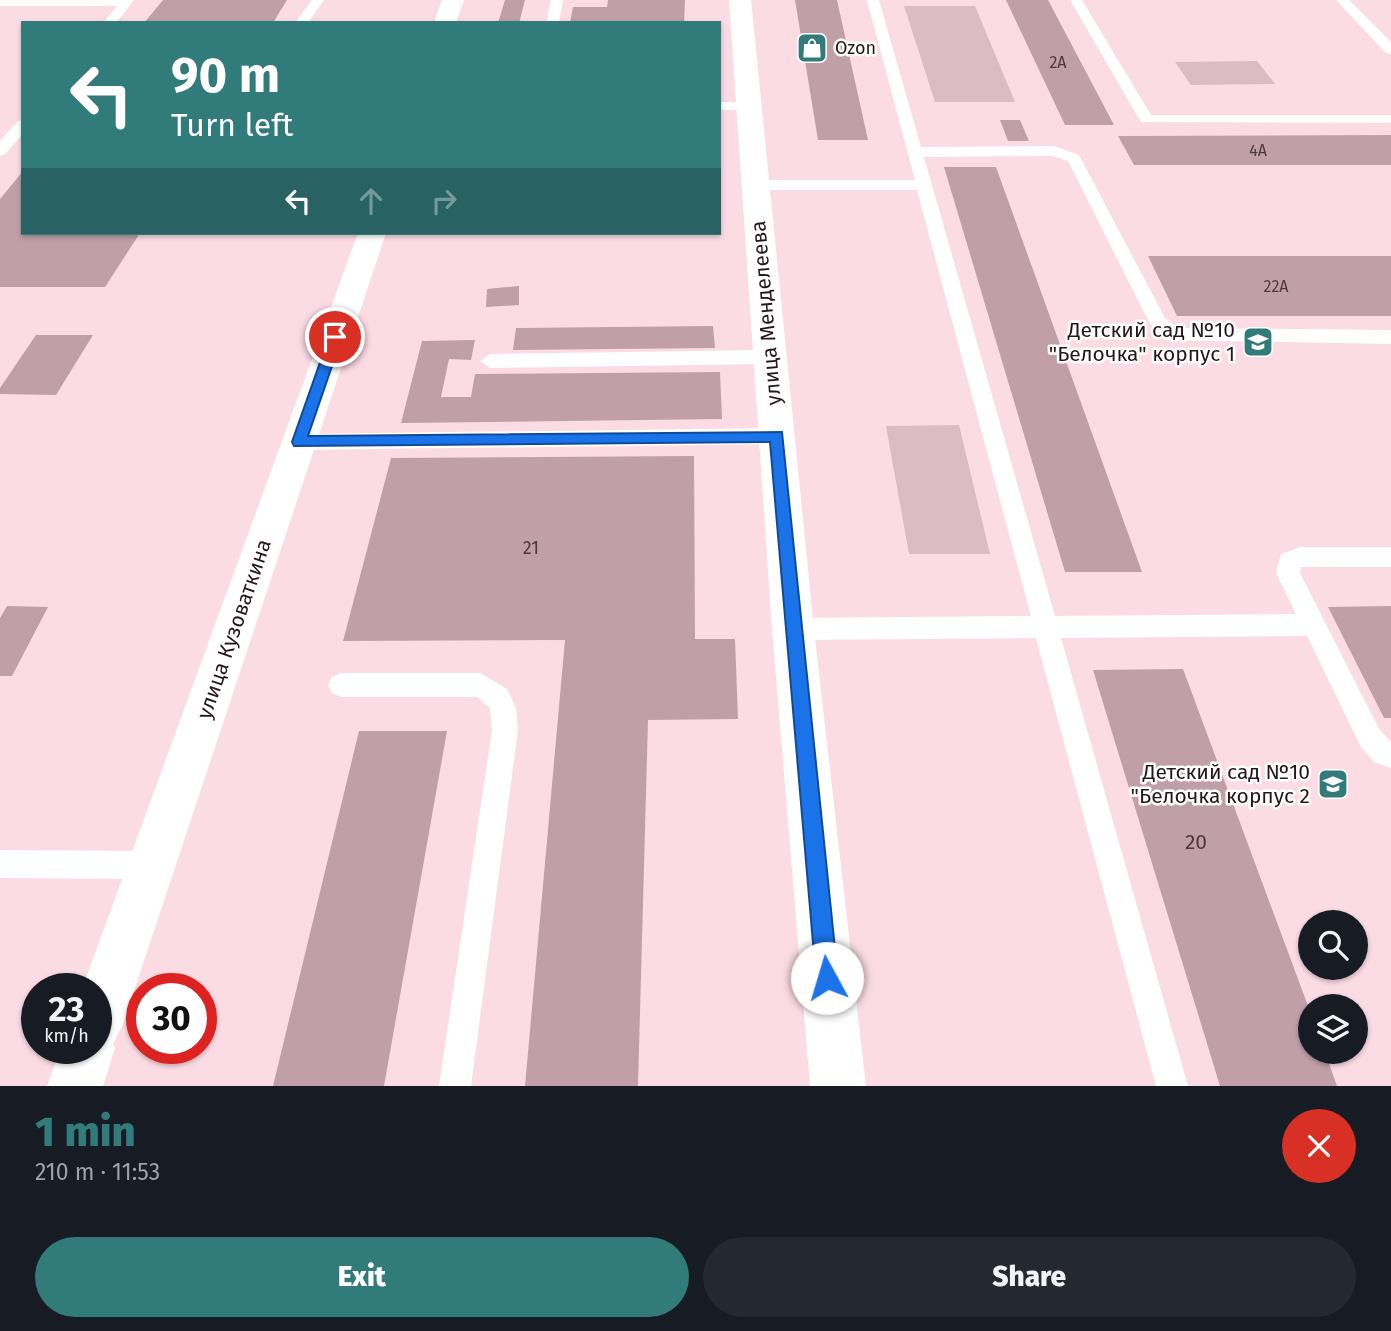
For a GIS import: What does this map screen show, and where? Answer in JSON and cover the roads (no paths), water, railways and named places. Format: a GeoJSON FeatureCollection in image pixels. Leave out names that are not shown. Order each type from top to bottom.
{"type":"FeatureCollection","features":[{"type":"Feature","properties":{"kind":"street"},"geometry":{"type":"LineString","coordinates":[[446,21],[453,0]]}},
{"type":"Feature","properties":{"kind":"street","name":"улица Менделеева"},"geometry":{"type":"LineString","coordinates":[[740,0],[734,106],[755,185],[793,629],[838,1086]]}},
{"type":"Feature","properties":{"kind":"street","name":"улица Кузоваткина"},"geometry":{"type":"LineString","coordinates":[[112,979],[371,235]]}},
{"type":"Feature","properties":{"kind":"street"},"geometry":{"type":"LineString","coordinates":[[75,1086],[83,1064]]}},
{"type":"Feature","properties":{"kind":"lane"},"geometry":{"type":"LineString","coordinates":[[302,21],[318,0]]}},
{"type":"Feature","properties":{"kind":"lane"},"geometry":{"type":"LineString","coordinates":[[552,21],[557,0]]}},
{"type":"Feature","properties":{"kind":"lane"},"geometry":{"type":"LineString","coordinates":[[873,0],[1172,1086]]}},
{"type":"Feature","properties":{"kind":"lane"},"geometry":{"type":"LineString","coordinates":[[1076,0],[1146,119],[1391,119]]}},
{"type":"Feature","properties":{"kind":"lane"},"geometry":{"type":"LineString","coordinates":[[1342,0],[1391,50]]}},
{"type":"Feature","properties":{"kind":"lane"},"geometry":{"type":"LineString","coordinates":[[0,2],[128,1]]}},
{"type":"Feature","properties":{"kind":"lane"},"geometry":{"type":"LineString","coordinates":[[111,21],[128,1]]}},
{"type":"Feature","properties":{"kind":"lane"},"geometry":{"type":"LineString","coordinates":[[0,151],[21,126]]}},
{"type":"Feature","properties":{"kind":"lane"},"geometry":{"type":"LineString","coordinates":[[915,152],[1054,151],[1074,158],[1158,321],[1165,331],[1173,335],[1391,337]]}},
{"type":"Feature","properties":{"kind":"lane"},"geometry":{"type":"LineString","coordinates":[[755,185],[923,186]]}},
{"type":"Feature","properties":{"kind":"lane"},"geometry":{"type":"LineString","coordinates":[[490,361],[770,357]]}},
{"type":"Feature","properties":{"kind":"lane"},"geometry":{"type":"LineString","coordinates":[[299,442],[777,436]]}},
{"type":"Feature","properties":{"kind":"lane"},"geometry":{"type":"LineString","coordinates":[[1391,557],[1301,557],[1289,561],[1288,573],[1370,738],[1383,753],[1391,755]]}},
{"type":"Feature","properties":{"kind":"lane"},"geometry":{"type":"LineString","coordinates":[[793,629],[1314,625]]}},
{"type":"Feature","properties":{"kind":"lane"},"geometry":{"type":"LineString","coordinates":[[341,685],[480,685],[497,693],[504,708],[505,730],[456,1086]]}},
{"type":"Feature","properties":{"kind":"lane"},"geometry":{"type":"LineString","coordinates":[[0,864],[152,865]]}},
{"type":"Feature","properties":{"kind":"place","name":"Ozon"},"geometry":{"type":"Point","coordinates":[812,48]}},
{"type":"Feature","properties":{"kind":"place","name":"Детский сад №10 \"Белочка\" корпус 1"},"geometry":{"type":"Point","coordinates":[1258,342]}},
{"type":"Feature","properties":{"kind":"place","name":"Детский сад №10 \"Белочка корпус 2"},"geometry":{"type":"Point","coordinates":[1333,784]}}]}
